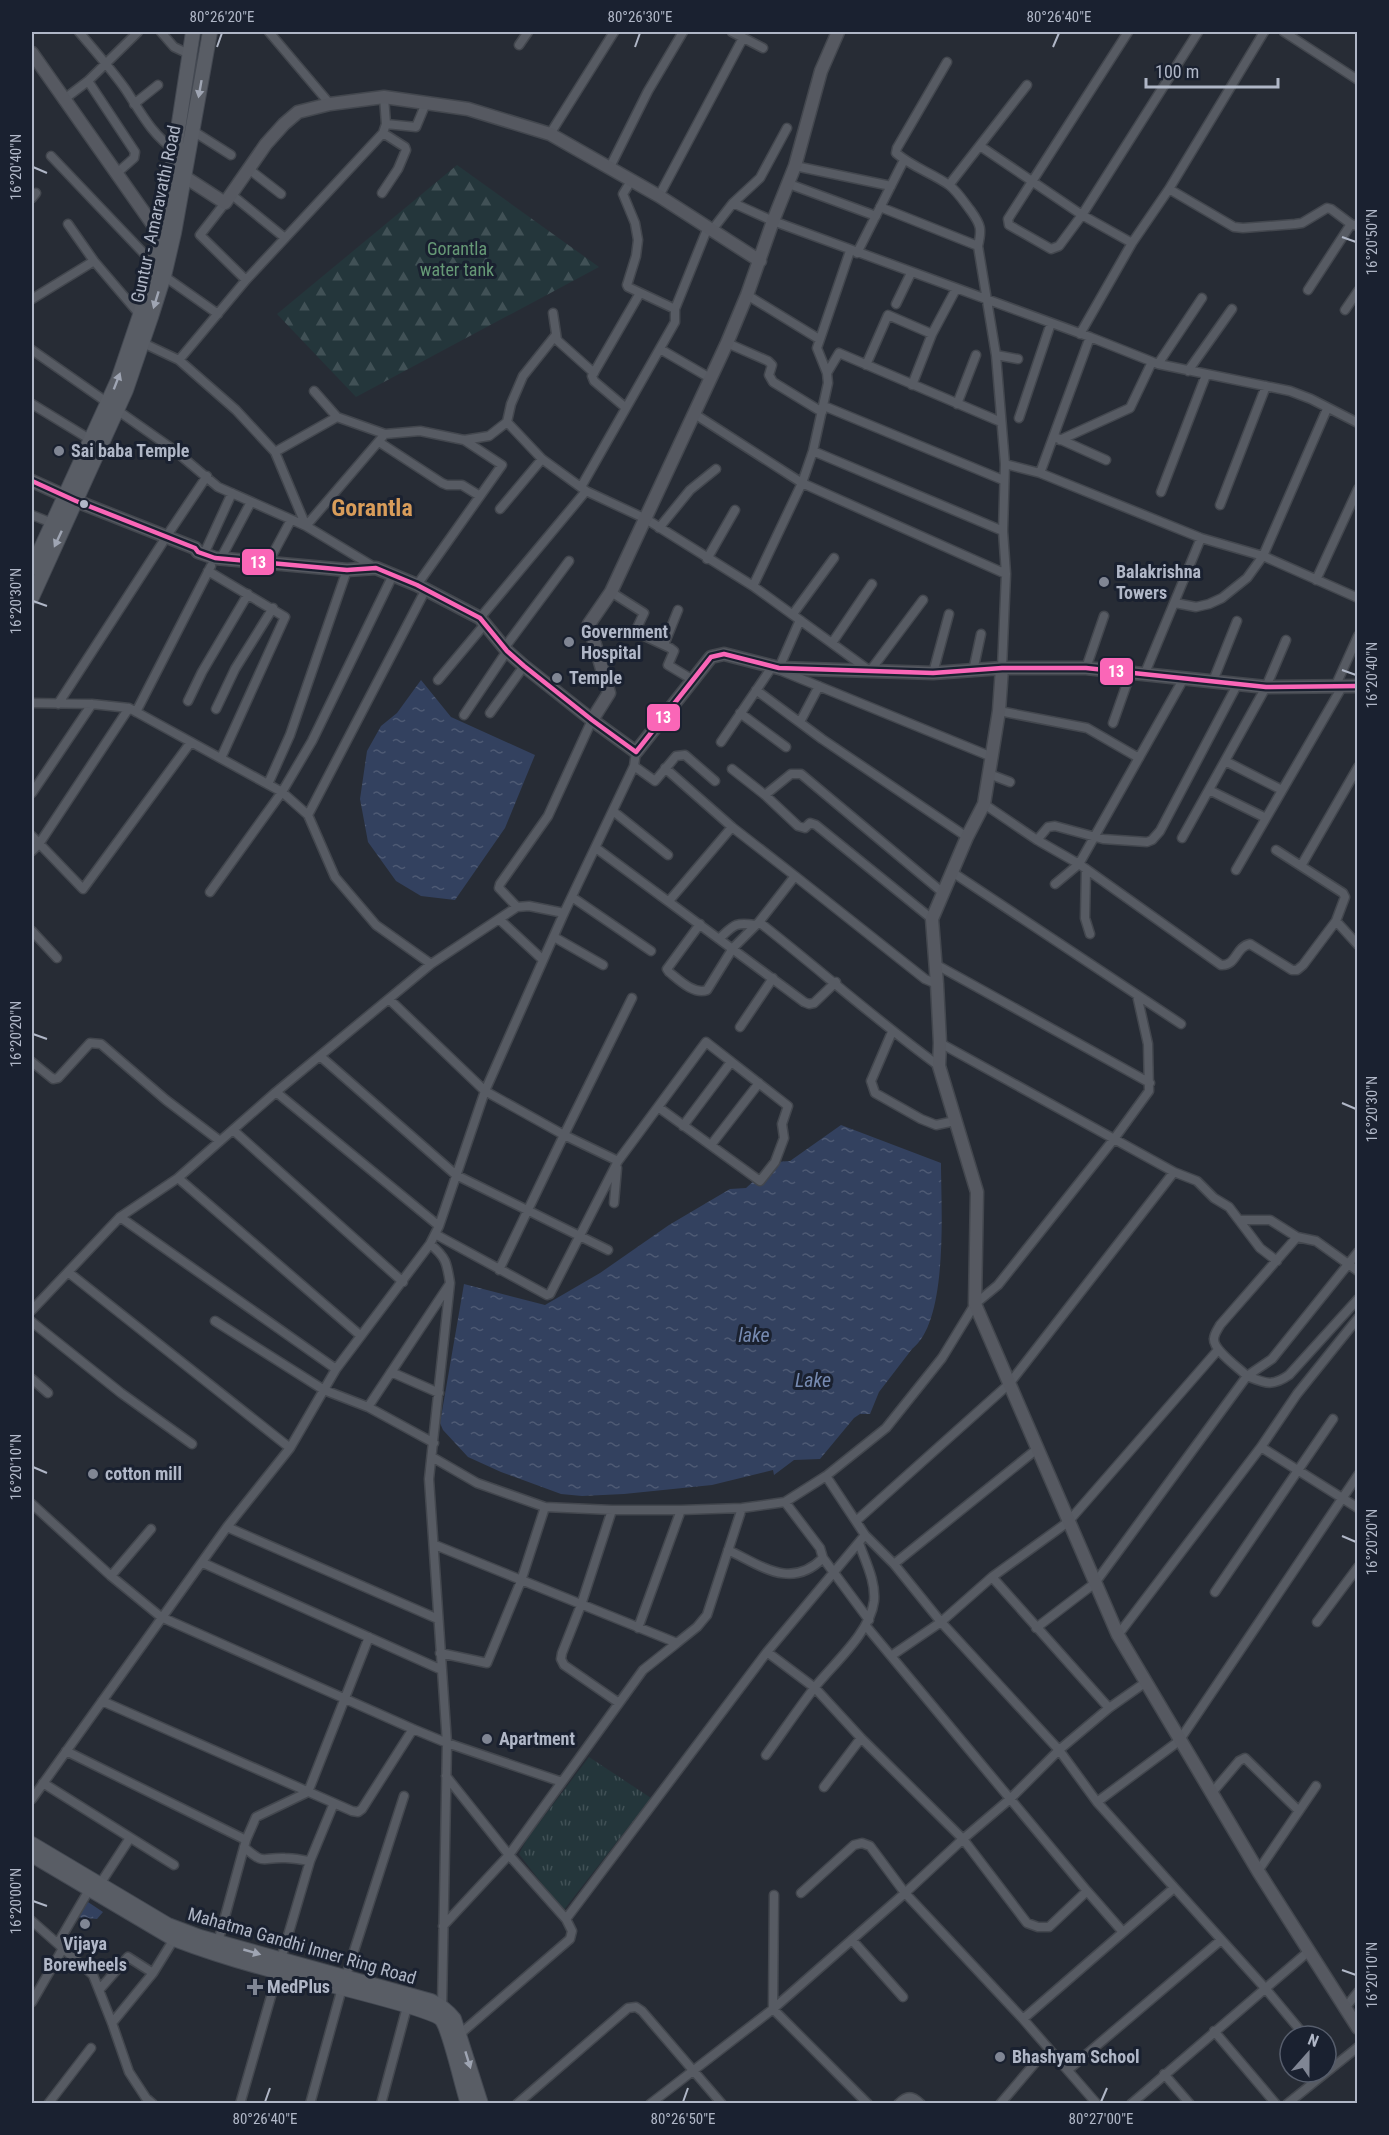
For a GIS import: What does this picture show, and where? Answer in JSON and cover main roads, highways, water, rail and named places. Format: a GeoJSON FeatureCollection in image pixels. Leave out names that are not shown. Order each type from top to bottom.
{"type":"FeatureCollection","features":[{"type":"Feature","properties":{"kind":"main road","name":"Guntur - Amaravathi Road"},"geometry":{"type":"LineString","coordinates":[[32,597],[91,440],[113,407],[118,380],[140,315],[154,264],[176,151],[193,32]]}},
{"type":"Feature","properties":{"kind":"main road","name":"Guntur - Amaravathi Road"},"geometry":{"type":"LineString","coordinates":[[32,568],[52,523],[69,502],[142,343],[164,276],[185,177],[210,32]]}},
{"type":"Feature","properties":{"kind":"main road","name":"Mahatma Gandhi Inner Ring Road"},"geometry":{"type":"LineString","coordinates":[[32,1844],[174,1939],[197,1948],[431,2001],[442,2006],[454,2019],[481,2103]]}},
{"type":"Feature","properties":{"kind":"main road","name":"Mahatma Gandhi Inner Ring Road"},"geometry":{"type":"LineString","coordinates":[[32,1855],[168,1925],[279,1966]]}},
{"type":"Feature","properties":{"kind":"main road","name":"Mahatma Gandhi Inner Ring Road"},"geometry":{"type":"LineString","coordinates":[[344,1983],[441,2019],[449,2038],[468,2103]]}},
{"type":"Feature","properties":{"kind":"water"},"geometry":{"type":"Polygon","coordinates":[[[421,680],[451,717],[535,755],[505,828],[455,900],[421,896],[396,881],[368,842],[360,799],[367,751],[381,726],[397,713],[421,680]]]}},
{"type":"Feature","properties":{"kind":"water","name":"lake"},"geometry":{"type":"Polygon","coordinates":[[[841,1125],[941,1163],[942,1234],[937,1289],[932,1314],[924,1335],[879,1392],[870,1414],[860,1414],[854,1418],[820,1459],[794,1460],[774,1475],[773,1470],[712,1485],[582,1496],[561,1494],[468,1457],[443,1430],[440,1423],[464,1284],[545,1305],[600,1273],[669,1225],[730,1189],[746,1188],[775,1162],[790,1161],[841,1125]]]}},
{"type":"Feature","properties":{"kind":"water"},"geometry":{"type":"Polygon","coordinates":[[[88,1902],[103,1912],[97,1919],[74,1917],[88,1902]]]}},
{"type":"Feature","properties":{"kind":"place","name":"Sai baba Temple"},"geometry":{"type":"Point","coordinates":[59,451]}},
{"type":"Feature","properties":{"kind":"place","name":"Balakrishna Towers"},"geometry":{"type":"Point","coordinates":[1104,582]}},
{"type":"Feature","properties":{"kind":"place","name":"Government Hospital"},"geometry":{"type":"Point","coordinates":[569,642]}},
{"type":"Feature","properties":{"kind":"place","name":"Temple"},"geometry":{"type":"Point","coordinates":[557,678]}},
{"type":"Feature","properties":{"kind":"place","name":"cotton mill"},"geometry":{"type":"Point","coordinates":[93,1474]}},
{"type":"Feature","properties":{"kind":"place","name":"Apartment"},"geometry":{"type":"Point","coordinates":[487,1739]}},
{"type":"Feature","properties":{"kind":"place","name":"Vijaya Borewheels"},"geometry":{"type":"Point","coordinates":[85,1924]}},
{"type":"Feature","properties":{"kind":"place","name":"MedPlus"},"geometry":{"type":"Point","coordinates":[255,1987]}},
{"type":"Feature","properties":{"kind":"place","name":"Bhashyam School"},"geometry":{"type":"Point","coordinates":[1000,2057]}},
{"type":"Feature","properties":{"kind":"district","name":"Gorantla"},"geometry":{"type":"Point","coordinates":[372,508]}},
{"type":"Feature","properties":{"kind":"park label","name":"Gorantla water tank"},"geometry":{"type":"Point","coordinates":[457,259]}},
{"type":"Feature","properties":{"kind":"water label","name":"Lake"},"geometry":{"type":"Point","coordinates":[813,1380]}}]}
